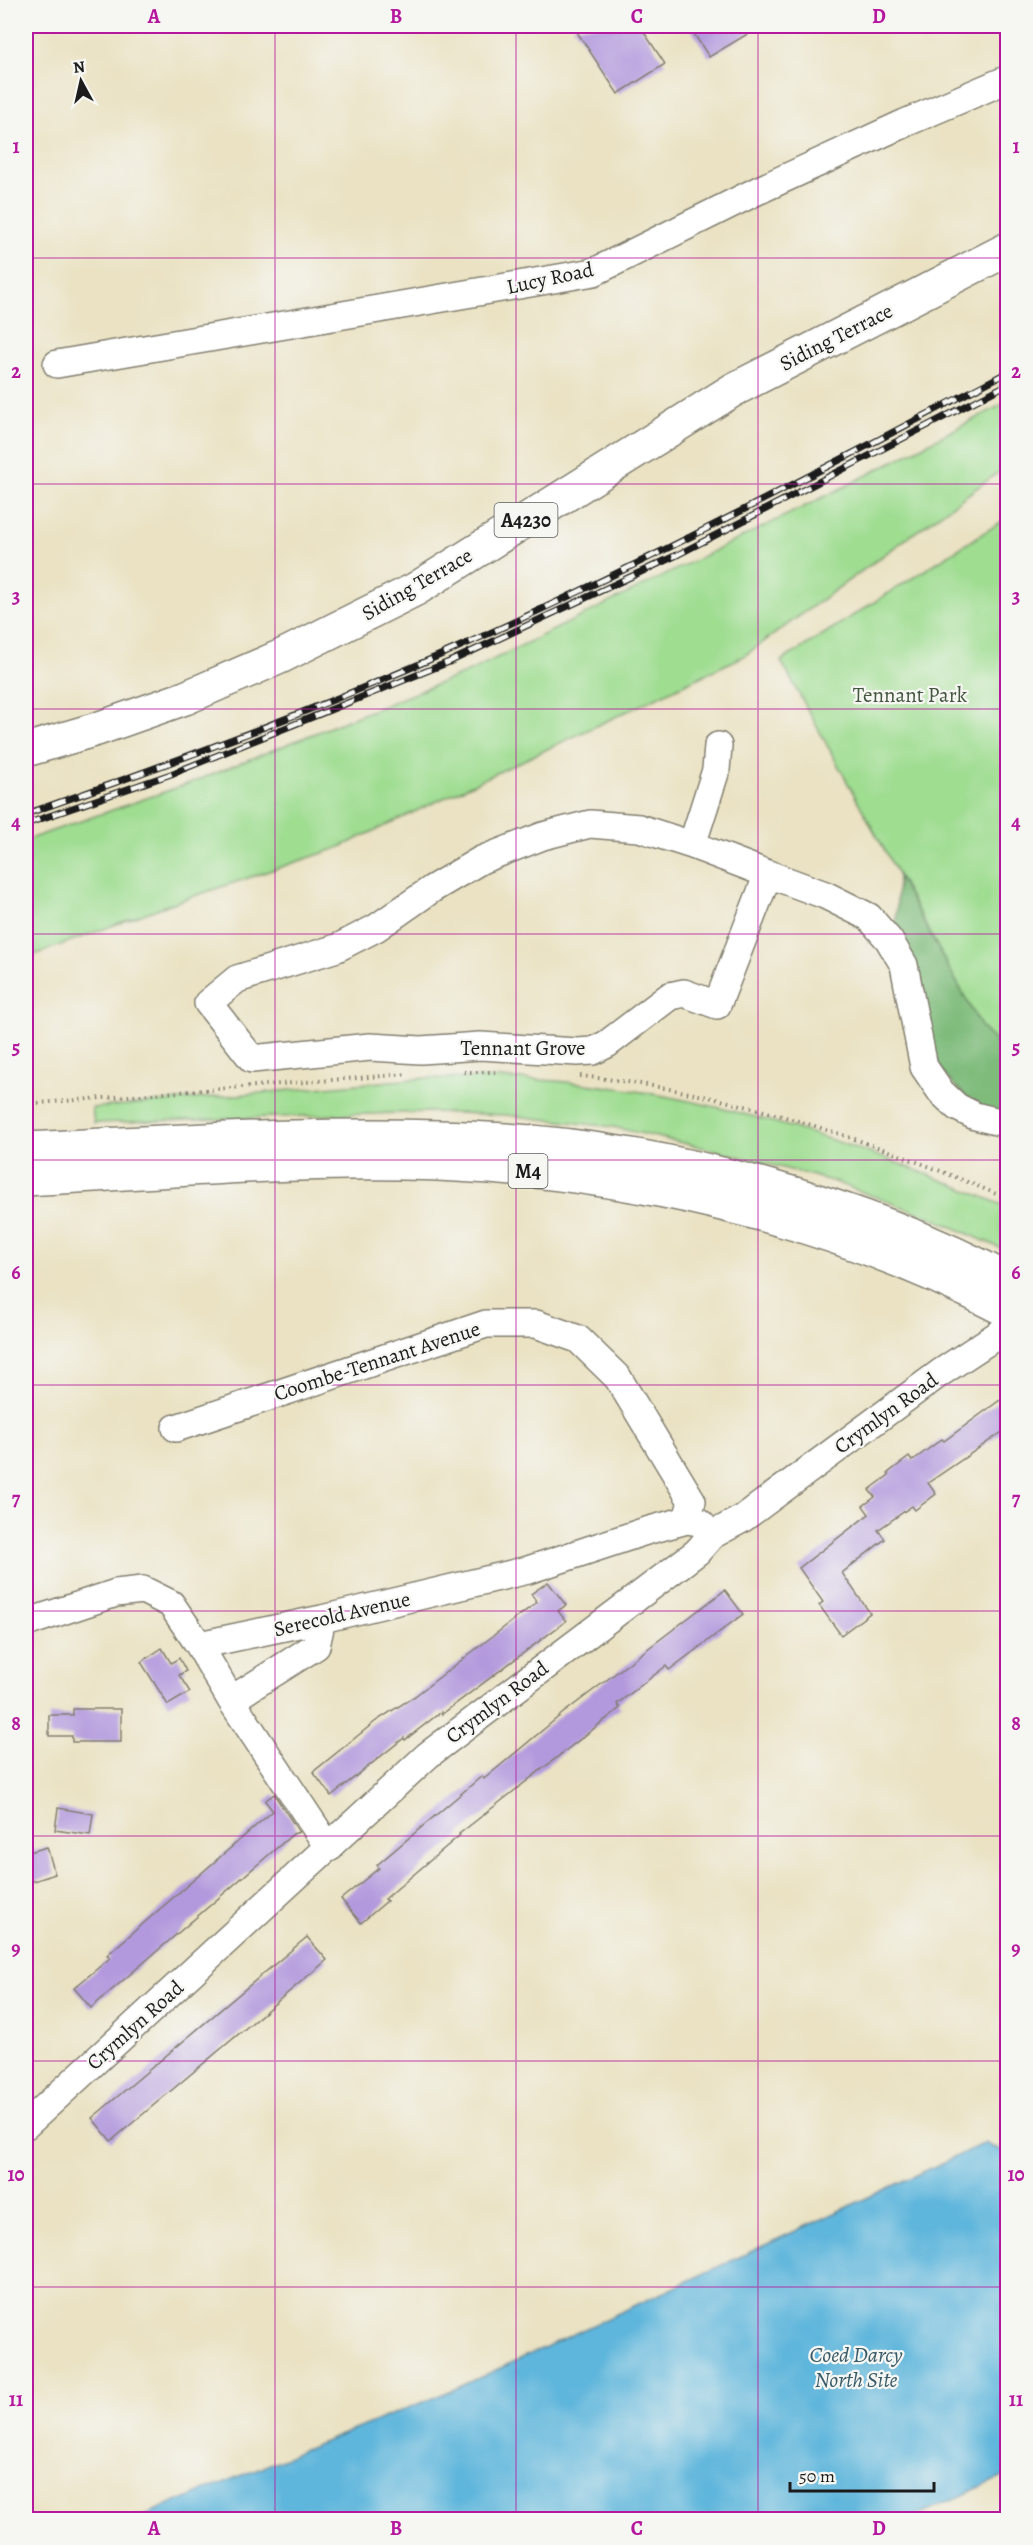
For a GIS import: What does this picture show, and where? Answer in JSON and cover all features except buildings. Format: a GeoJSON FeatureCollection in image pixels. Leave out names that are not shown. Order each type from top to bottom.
{"type":"FeatureCollection","features":[{"type":"Feature","properties":{"kind":"main road","name":"Siding Terrace"},"geometry":{"type":"LineString","coordinates":[[26,750],[97,729],[184,698],[282,656],[416,589],[733,390],[1008,249]]}},
{"type":"Feature","properties":{"kind":"main road","name":"M4"},"geometry":{"type":"LineString","coordinates":[[26,1149],[289,1135],[406,1135],[507,1140],[608,1152],[708,1171],[804,1198],[899,1231],[1008,1280]]}},
{"type":"Feature","properties":{"kind":"main road","name":"M4"},"geometry":{"type":"LineString","coordinates":[[26,1179],[290,1165],[405,1163],[504,1169],[604,1180],[701,1199],[797,1225],[890,1258],[1008,1311]]}},
{"type":"Feature","properties":{"kind":"street","name":"Lucy Road"},"geometry":{"type":"LineString","coordinates":[[57,364],[594,272],[758,191],[904,123],[1008,80]]}},
{"type":"Feature","properties":{"kind":"street"},"geometry":{"type":"LineString","coordinates":[[692,845],[716,770],[718,746]]}},
{"type":"Feature","properties":{"kind":"street","name":"Tennant Grove"},"geometry":{"type":"LineString","coordinates":[[590,824],[639,828],[692,845],[768,874],[717,1005],[684,993],[670,996],[607,1044],[592,1051],[480,1046],[421,1050],[370,1047],[252,1059],[208,1003],[237,980],[337,948],[376,928],[432,889],[481,860],[543,836],[590,824]]}},
{"type":"Feature","properties":{"kind":"street"},"geometry":{"type":"LineString","coordinates":[[768,874],[825,895],[869,917],[889,940],[904,965],[924,1067],[941,1092],[957,1107],[975,1116],[1008,1124]]}},
{"type":"Feature","properties":{"kind":"street","name":"Coombe-Tennant Avenue"},"geometry":{"type":"LineString","coordinates":[[176,1428],[486,1324],[536,1324],[578,1339],[618,1378],[692,1502],[687,1520]]}},
{"type":"Feature","properties":{"kind":"street","name":"Crymlyn Road"},"geometry":{"type":"LineString","coordinates":[[26,2125],[428,1755],[697,1552],[712,1535],[742,1520],[940,1373],[1008,1328]]}},
{"type":"Feature","properties":{"kind":"street"},"geometry":{"type":"LineString","coordinates":[[687,1520],[699,1522],[712,1535]]}},
{"type":"Feature","properties":{"kind":"street","name":"Serecold Avenue"},"geometry":{"type":"LineString","coordinates":[[198,1645],[322,1619],[528,1570],[646,1531],[687,1520]]}},
{"type":"Feature","properties":{"kind":"street"},"geometry":{"type":"LineString","coordinates":[[26,1622],[116,1593],[143,1590],[171,1604],[231,1700],[329,1848]]}},
{"type":"Feature","properties":{"kind":"street"},"geometry":{"type":"LineString","coordinates":[[231,1700],[316,1646],[322,1619]]}},
{"type":"Feature","properties":{"kind":"path"},"geometry":{"type":"LineString","coordinates":[[461,1072],[497,1072]]}},
{"type":"Feature","properties":{"kind":"path"},"geometry":{"type":"LineString","coordinates":[[26,1104],[416,1073]]}},
{"type":"Feature","properties":{"kind":"path"},"geometry":{"type":"LineString","coordinates":[[577,1076],[639,1082],[701,1094],[796,1121],[918,1160],[1008,1199]]}},
{"type":"Feature","properties":{"kind":"green space"},"geometry":{"type":"Polygon","coordinates":[[[1007,402],[1007,466],[744,656],[338,848],[173,903],[26,958],[26,840],[193,782],[470,671],[848,485],[1007,402]]]}},
{"type":"Feature","properties":{"kind":"green space","name":"Tennant Park"},"geometry":{"type":"Polygon","coordinates":[[[1007,518],[1007,1053],[982,1028],[781,661],[1007,518]]]}},
{"type":"Feature","properties":{"kind":"green space"},"geometry":{"type":"Polygon","coordinates":[[[898,876],[982,1028],[1007,1053],[1007,1116],[975,1105],[947,1078],[933,1057],[896,922],[898,876]]]}},
{"type":"Feature","properties":{"kind":"green space"},"geometry":{"type":"Polygon","coordinates":[[[425,1078],[531,1079],[623,1089],[680,1099],[791,1127],[901,1164],[1007,1207],[1007,1251],[930,1217],[832,1181],[722,1152],[613,1127],[506,1115],[430,1112],[94,1123],[92,1108],[425,1078]]]}},
{"type":"Feature","properties":{"kind":"water","name":"Coed Darcy North Site"},"geometry":{"type":"Polygon","coordinates":[[[985,2143],[1007,2154],[1007,2475],[909,2519],[134,2519],[455,2389],[985,2143]]]}},
{"type":"Feature","properties":{"kind":"railway"},"geometry":{"type":"LineString","coordinates":[[26,814],[289,717],[517,621],[729,517],[1008,372]]}},
{"type":"Feature","properties":{"kind":"railway"},"geometry":{"type":"LineString","coordinates":[[26,824],[171,774],[449,662],[677,555],[1008,384]]}}]}
